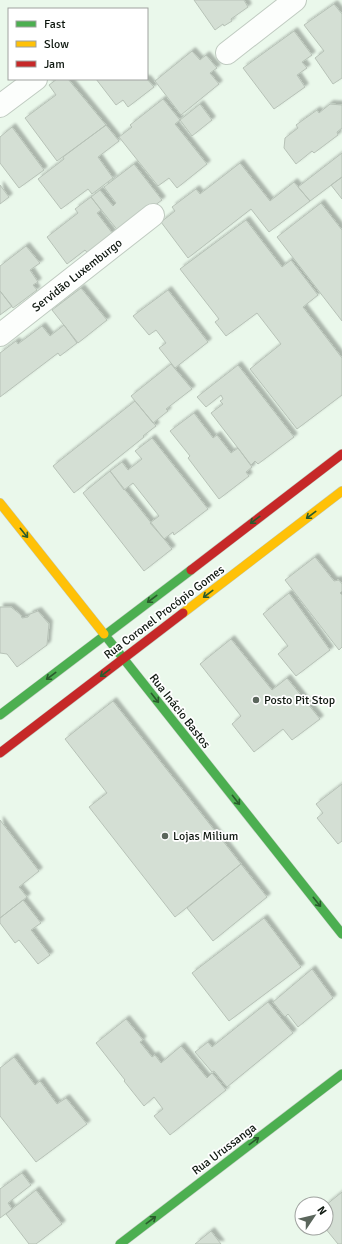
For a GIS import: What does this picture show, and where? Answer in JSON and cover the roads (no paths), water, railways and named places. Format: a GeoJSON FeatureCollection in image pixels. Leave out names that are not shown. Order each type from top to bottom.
{"type":"FeatureCollection","features":[{"type":"Feature","properties":{"kind":"main road","name":"Rua Coronel Procópio Gomes"},"geometry":{"type":"LineString","coordinates":[[0,715],[342,454]]}},
{"type":"Feature","properties":{"kind":"main road","name":"Rua Coronel Procópio Gomes"},"geometry":{"type":"LineString","coordinates":[[0,753],[342,491]]}},
{"type":"Feature","properties":{"kind":"main road","name":"Rua Inácio Bastos"},"geometry":{"type":"LineString","coordinates":[[0,503],[342,934]]}},
{"type":"Feature","properties":{"kind":"main road","name":"Rua Urussanga"},"geometry":{"type":"LineString","coordinates":[[120,1244],[342,1074]]}},
{"type":"Feature","properties":{"kind":"street"},"geometry":{"type":"LineString","coordinates":[[227,53],[295,0]]}},
{"type":"Feature","properties":{"kind":"street"},"geometry":{"type":"LineString","coordinates":[[0,106],[35,80]]}},
{"type":"Feature","properties":{"kind":"street","name":"Servidão Luxemburgo"},"geometry":{"type":"LineString","coordinates":[[0,335],[153,215]]}},
{"type":"Feature","properties":{"kind":"place","name":"Posto Pit Stop"},"geometry":{"type":"Point","coordinates":[256,700]}},
{"type":"Feature","properties":{"kind":"place","name":"Lojas Milium"},"geometry":{"type":"Point","coordinates":[165,836]}}]}
